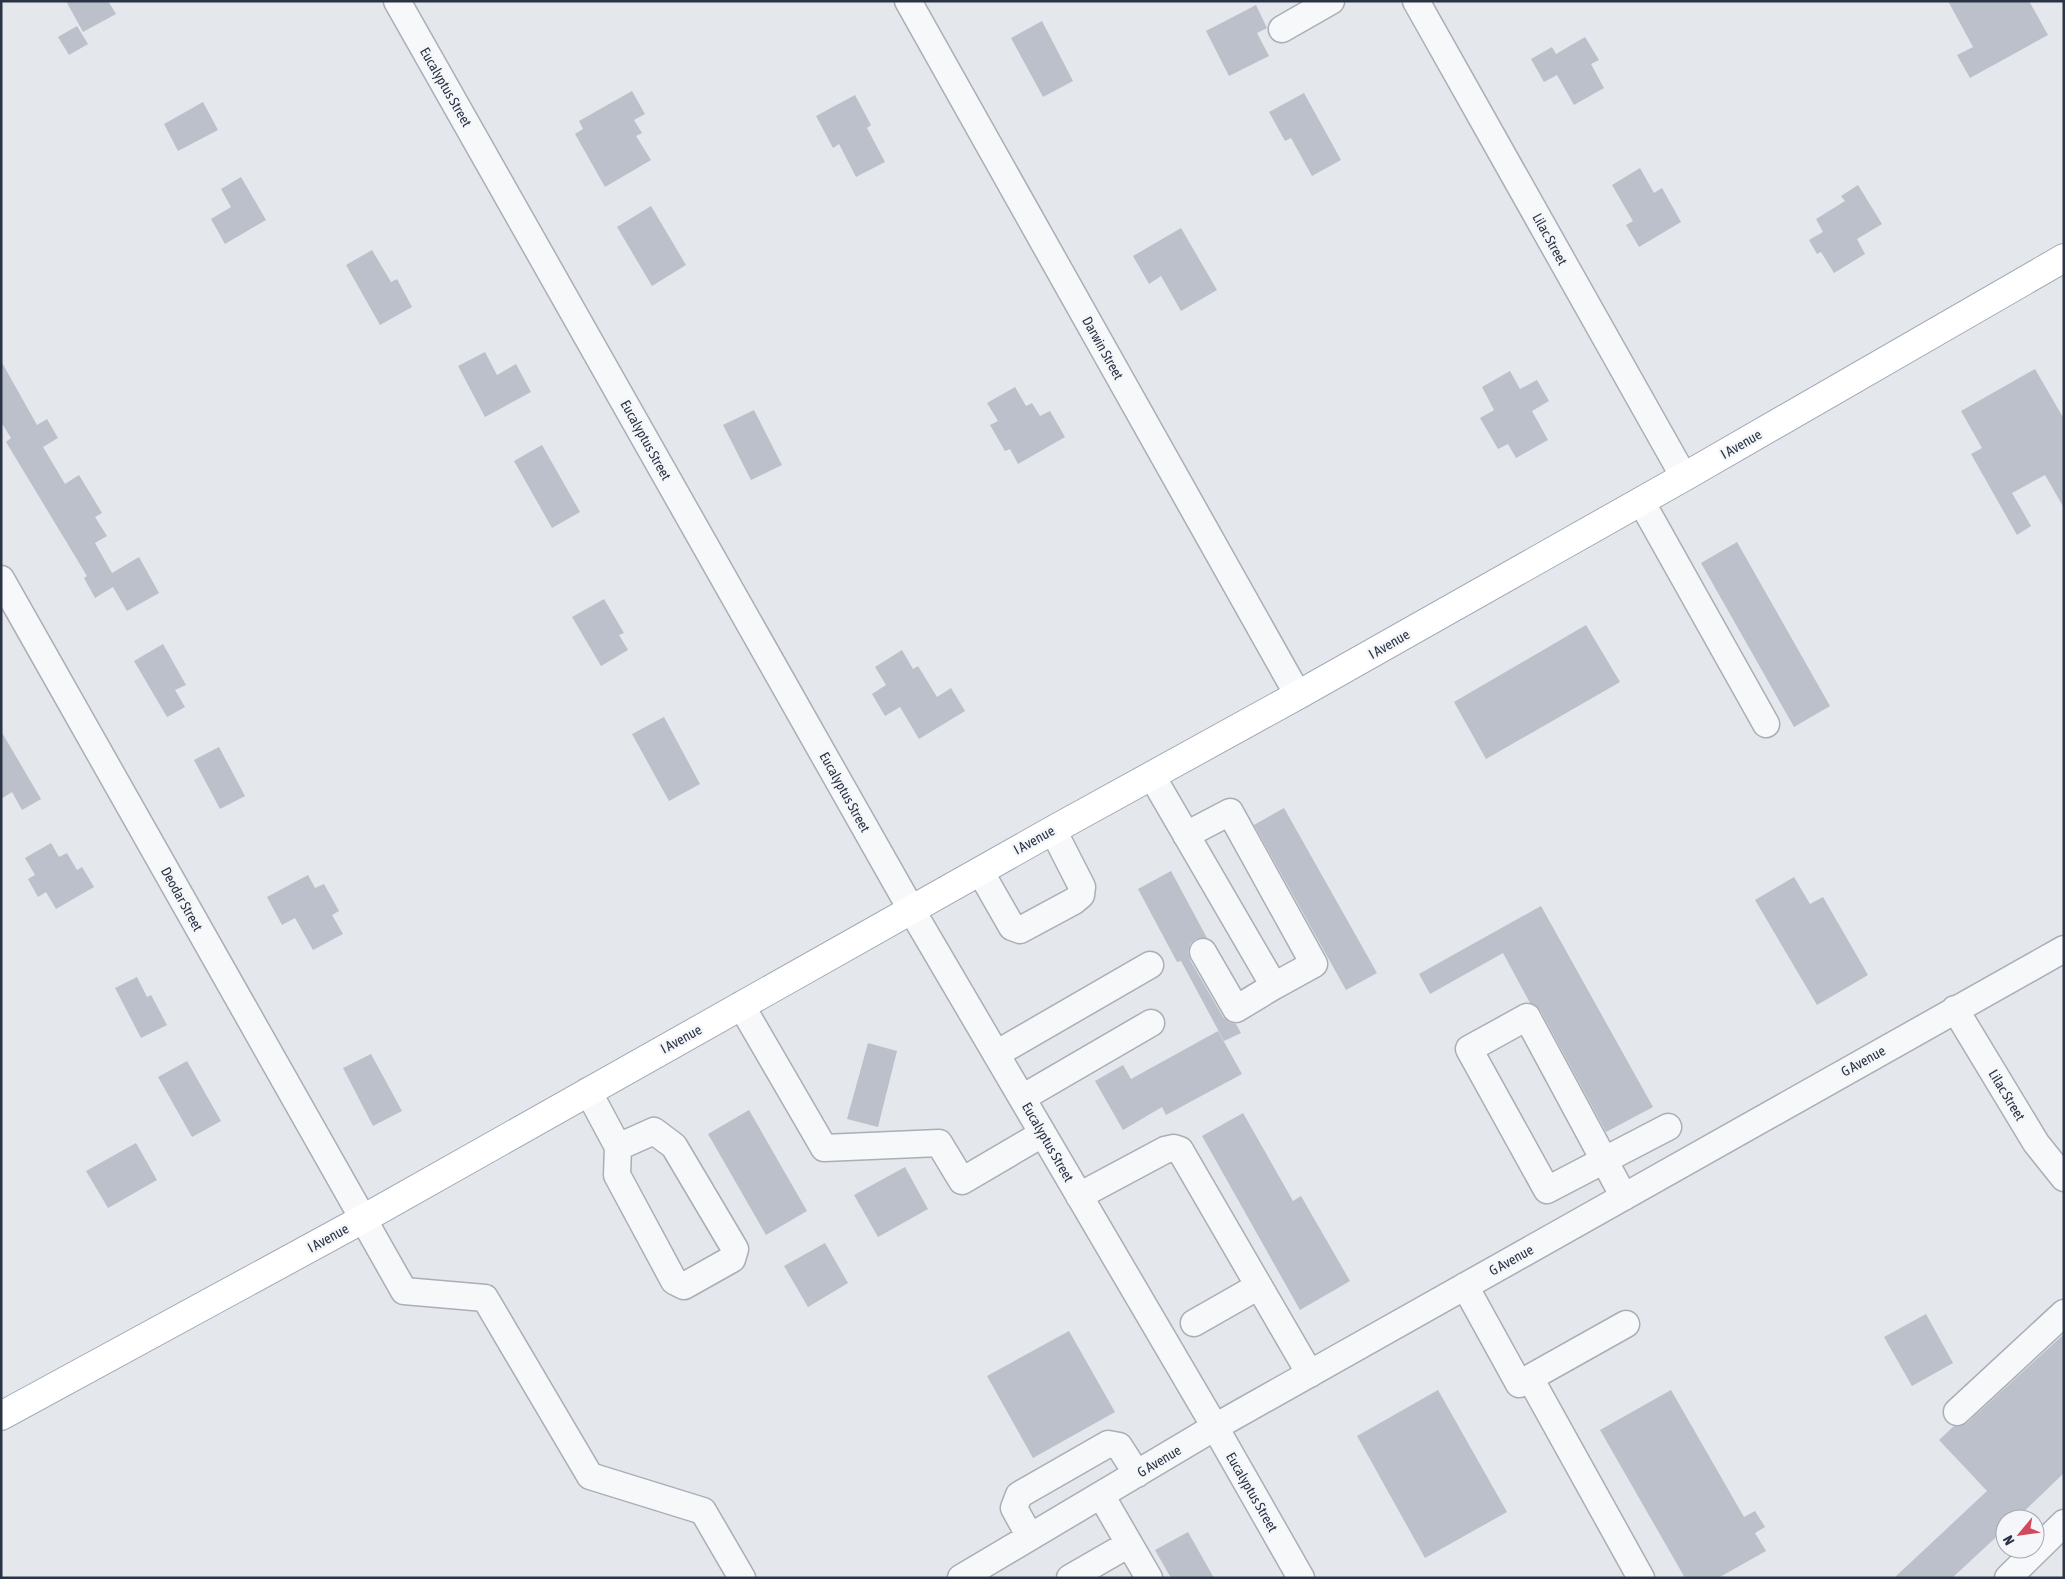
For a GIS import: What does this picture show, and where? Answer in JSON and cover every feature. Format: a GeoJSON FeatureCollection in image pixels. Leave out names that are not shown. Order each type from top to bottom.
{"type":"FeatureCollection","features":[{"type":"Feature","properties":{"kind":"main road","name":"I Avenue"},"geometry":{"type":"LineString","coordinates":[[1,1416],[363,1219],[911,909],[1298,695],[1684,478],[2064,258]]}},
{"type":"Feature","properties":{"kind":"street","name":"Eucalyptus Street"},"geometry":{"type":"LineString","coordinates":[[397,1],[911,909],[1215,1427],[1301,1578]]}},
{"type":"Feature","properties":{"kind":"street","name":"Darwin Street"},"geometry":{"type":"LineString","coordinates":[[908,1],[1298,695]]}},
{"type":"Feature","properties":{"kind":"street"},"geometry":{"type":"LineString","coordinates":[[1282,29],[1331,1]]}},
{"type":"Feature","properties":{"kind":"street","name":"Lilac Street"},"geometry":{"type":"LineString","coordinates":[[1416,1],[1684,478]]}},
{"type":"Feature","properties":{"kind":"street"},"geometry":{"type":"LineString","coordinates":[[1641,501],[1766,724]]}},
{"type":"Feature","properties":{"kind":"street","name":"Deodar Street"},"geometry":{"type":"LineString","coordinates":[[1,579],[404,1291],[485,1298],[590,1476],[702,1511],[742,1578]]}},
{"type":"Feature","properties":{"kind":"street"},"geometry":{"type":"LineString","coordinates":[[1152,776],[1274,986]]}},
{"type":"Feature","properties":{"kind":"street"},"geometry":{"type":"LineString","coordinates":[[1186,835],[1230,812],[1314,964],[1236,1009],[1203,952]]}},
{"type":"Feature","properties":{"kind":"street"},"geometry":{"type":"LineString","coordinates":[[980,871],[1012,927],[1020,930],[1074,901],[1081,895],[1082,887],[1053,830]]}},
{"type":"Feature","properties":{"kind":"street","name":"G Avenue"},"geometry":{"type":"LineString","coordinates":[[961,1578],[1215,1427],[2064,949]]}},
{"type":"Feature","properties":{"kind":"street"},"geometry":{"type":"LineString","coordinates":[[996,1054],[1150,965]]}},
{"type":"Feature","properties":{"kind":"street"},"geometry":{"type":"LineString","coordinates":[[741,1005],[824,1148],[939,1143],[962,1181],[1042,1134]]}},
{"type":"Feature","properties":{"kind":"street","name":"Lilac Street"},"geometry":{"type":"LineString","coordinates":[[1955,1009],[2036,1143],[2064,1178]]}},
{"type":"Feature","properties":{"kind":"street"},"geometry":{"type":"LineString","coordinates":[[1624,1197],[1605,1160],[1527,1017],[1469,1049],[1547,1190],[1605,1160],[1668,1127]]}},
{"type":"Feature","properties":{"kind":"street"},"geometry":{"type":"LineString","coordinates":[[1022,1098],[1151,1023]]}},
{"type":"Feature","properties":{"kind":"street"},"geometry":{"type":"LineString","coordinates":[[588,1091],[618,1147],[617,1175],[674,1281],[684,1286],[732,1260],[734,1249],[674,1146],[654,1131],[618,1147]]}},
{"type":"Feature","properties":{"kind":"street"},"geometry":{"type":"LineString","coordinates":[[1079,1196],[1165,1150],[1174,1148],[1180,1150],[1310,1374]]}},
{"type":"Feature","properties":{"kind":"street"},"geometry":{"type":"LineString","coordinates":[[1194,1324],[1259,1286]]}},
{"type":"Feature","properties":{"kind":"street"},"geometry":{"type":"LineString","coordinates":[[1465,1286],[1520,1384],[1626,1324]]}},
{"type":"Feature","properties":{"kind":"street"},"geometry":{"type":"LineString","coordinates":[[1957,1412],[2064,1314]]}},
{"type":"Feature","properties":{"kind":"street"},"geometry":{"type":"LineString","coordinates":[[1530,1378],[1641,1578]]}},
{"type":"Feature","properties":{"kind":"street"},"geometry":{"type":"LineString","coordinates":[[1030,1537],[1014,1508],[1019,1495],[1108,1444],[1119,1446],[1136,1474]]}},
{"type":"Feature","properties":{"kind":"street"},"geometry":{"type":"LineString","coordinates":[[1101,1494],[1148,1578]]}},
{"type":"Feature","properties":{"kind":"street"},"geometry":{"type":"LineString","coordinates":[[2008,1578],[2064,1523]]}},
{"type":"Feature","properties":{"kind":"street"},"geometry":{"type":"LineString","coordinates":[[1070,1578],[1130,1544]]}},
{"type":"Feature","properties":{"kind":"building"},"geometry":{"type":"Polygon","coordinates":[[[66,1],[108,1],[116,14],[83,32],[66,1]]]}},
{"type":"Feature","properties":{"kind":"building"},"geometry":{"type":"Polygon","coordinates":[[[1948,1],[2029,1],[2048,35],[1970,78],[1957,55],[1973,47],[1948,1]]]}},
{"type":"Feature","properties":{"kind":"building"},"geometry":{"type":"Polygon","coordinates":[[[1256,5],[1267,28],[1257,33],[1269,56],[1229,76],[1206,31],[1256,5]]]}},
{"type":"Feature","properties":{"kind":"building"},"geometry":{"type":"Polygon","coordinates":[[[1042,21],[1073,81],[1043,97],[1011,38],[1042,21]]]}},
{"type":"Feature","properties":{"kind":"building"},"geometry":{"type":"Polygon","coordinates":[[[77,26],[88,44],[69,55],[58,37],[77,26]]]}},
{"type":"Feature","properties":{"kind":"building"},"geometry":{"type":"Polygon","coordinates":[[[1585,37],[1599,60],[1591,64],[1604,88],[1574,105],[1557,75],[1544,82],[1531,59],[1552,47],[1556,54],[1585,37]]]}},
{"type":"Feature","properties":{"kind":"building"},"geometry":{"type":"Polygon","coordinates":[[[632,91],[645,114],[634,120],[642,133],[636,136],[651,160],[605,187],[575,134],[583,129],[579,121],[632,91]]]}},
{"type":"Feature","properties":{"kind":"building"},"geometry":{"type":"Polygon","coordinates":[[[1304,93],[1341,160],[1312,176],[1291,138],[1285,141],[1269,112],[1304,93]]]}},
{"type":"Feature","properties":{"kind":"building"},"geometry":{"type":"Polygon","coordinates":[[[855,95],[871,125],[867,128],[885,162],[856,177],[839,144],[833,148],[816,116],[855,95]]]}},
{"type":"Feature","properties":{"kind":"building"},"geometry":{"type":"Polygon","coordinates":[[[203,102],[218,130],[178,151],[164,124],[203,102]]]}},
{"type":"Feature","properties":{"kind":"building"},"geometry":{"type":"Polygon","coordinates":[[[1640,168],[1654,193],[1662,188],[1681,222],[1639,247],[1626,225],[1633,221],[1612,185],[1640,168]]]}},
{"type":"Feature","properties":{"kind":"building"},"geometry":{"type":"Polygon","coordinates":[[[241,177],[266,220],[225,244],[211,219],[231,207],[221,189],[241,177]]]}},
{"type":"Feature","properties":{"kind":"building"},"geometry":{"type":"Polygon","coordinates":[[[1858,185],[1882,224],[1857,239],[1865,254],[1834,273],[1821,252],[1817,254],[1809,240],[1823,232],[1816,219],[1845,201],[1841,196],[1858,185]]]}},
{"type":"Feature","properties":{"kind":"building"},"geometry":{"type":"Polygon","coordinates":[[[651,206],[686,265],[652,286],[617,227],[651,206]]]}},
{"type":"Feature","properties":{"kind":"building"},"geometry":{"type":"Polygon","coordinates":[[[1181,228],[1217,290],[1181,311],[1161,276],[1149,284],[1133,256],[1181,228]]]}},
{"type":"Feature","properties":{"kind":"building"},"geometry":{"type":"Polygon","coordinates":[[[372,250],[391,282],[397,279],[412,307],[380,325],[346,265],[372,250]]]}},
{"type":"Feature","properties":{"kind":"building"},"geometry":{"type":"Polygon","coordinates":[[[485,352],[497,375],[516,364],[531,392],[485,417],[458,366],[485,352]]]}},
{"type":"Feature","properties":{"kind":"building"},"geometry":{"type":"Polygon","coordinates":[[[1,361],[37,425],[47,419],[58,438],[43,447],[65,484],[79,475],[102,513],[95,517],[107,536],[95,543],[112,573],[139,557],[159,593],[127,611],[113,587],[95,598],[84,578],[87,576],[6,442],[11,438],[1,422],[1,361]]]}},
{"type":"Feature","properties":{"kind":"building"},"geometry":{"type":"Polygon","coordinates":[[[2035,369],[2064,419],[2064,508],[2045,475],[2012,493],[2031,526],[2017,535],[1971,454],[1982,448],[1961,411],[2035,369]]]}},
{"type":"Feature","properties":{"kind":"building"},"geometry":{"type":"Polygon","coordinates":[[[1510,371],[1520,389],[1537,380],[1549,401],[1532,411],[1548,440],[1516,458],[1508,444],[1498,449],[1480,418],[1494,410],[1482,387],[1510,371]]]}},
{"type":"Feature","properties":{"kind":"building"},"geometry":{"type":"Polygon","coordinates":[[[1015,387],[1026,406],[1032,403],[1040,416],[1050,411],[1065,437],[1018,464],[1010,449],[1005,451],[990,425],[998,421],[987,403],[1015,387]]]}},
{"type":"Feature","properties":{"kind":"building"},"geometry":{"type":"Polygon","coordinates":[[[754,410],[782,465],[751,480],[723,425],[754,410]]]}},
{"type":"Feature","properties":{"kind":"building"},"geometry":{"type":"Polygon","coordinates":[[[542,445],[580,512],[552,528],[514,461],[542,445]]]}},
{"type":"Feature","properties":{"kind":"building"},"geometry":{"type":"Polygon","coordinates":[[[1737,542],[1830,706],[1794,727],[1701,563],[1737,542]]]}},
{"type":"Feature","properties":{"kind":"building"},"geometry":{"type":"Polygon","coordinates":[[[604,599],[624,633],[619,635],[628,650],[601,666],[572,617],[604,599]]]}},
{"type":"Feature","properties":{"kind":"building"},"geometry":{"type":"Polygon","coordinates":[[[1586,625],[1620,682],[1486,759],[1454,702],[1586,625]]]}},
{"type":"Feature","properties":{"kind":"building"},"geometry":{"type":"Polygon","coordinates":[[[163,644],[186,685],[175,690],[185,707],[167,717],[134,661],[163,644]]]}},
{"type":"Feature","properties":{"kind":"building"},"geometry":{"type":"Polygon","coordinates":[[[902,650],[913,669],[918,666],[937,697],[951,688],[965,711],[919,739],[900,707],[885,716],[872,694],[886,685],[875,667],[902,650]]]}},
{"type":"Feature","properties":{"kind":"building"},"geometry":{"type":"Polygon","coordinates":[[[664,717],[700,784],[669,801],[632,734],[664,717]]]}},
{"type":"Feature","properties":{"kind":"building"},"geometry":{"type":"Polygon","coordinates":[[[1,731],[41,799],[22,810],[12,792],[1,799],[1,731]]]}},
{"type":"Feature","properties":{"kind":"building"},"geometry":{"type":"Polygon","coordinates":[[[219,747],[245,796],[220,809],[194,760],[219,747]]]}},
{"type":"Feature","properties":{"kind":"building"},"geometry":{"type":"Polygon","coordinates":[[[1284,808],[1377,973],[1346,990],[1254,825],[1284,808]]]}},
{"type":"Feature","properties":{"kind":"building"},"geometry":{"type":"Polygon","coordinates":[[[51,843],[59,857],[67,853],[77,870],[82,867],[94,887],[56,909],[46,892],[38,897],[28,879],[35,875],[25,858],[51,843]]]}},
{"type":"Feature","properties":{"kind":"building"},"geometry":{"type":"Polygon","coordinates":[[[1171,871],[1207,938],[1196,939],[1190,944],[1188,952],[1190,960],[1223,1017],[1229,1022],[1236,1024],[1241,1033],[1224,1041],[1181,961],[1177,962],[1138,889],[1171,871]]]}},
{"type":"Feature","properties":{"kind":"building"},"geometry":{"type":"Polygon","coordinates":[[[308,875],[315,888],[324,884],[339,911],[332,915],[343,934],[313,950],[295,918],[282,925],[267,897],[308,875]]]}},
{"type":"Feature","properties":{"kind":"building"},"geometry":{"type":"Polygon","coordinates":[[[1794,877],[1810,904],[1823,897],[1868,975],[1817,1005],[1755,900],[1794,877]]]}},
{"type":"Feature","properties":{"kind":"building"},"geometry":{"type":"Polygon","coordinates":[[[1541,906],[1653,1107],[1606,1132],[1540,1010],[1530,1003],[1503,953],[1430,994],[1419,974],[1541,906]]]}},
{"type":"Feature","properties":{"kind":"building"},"geometry":{"type":"Polygon","coordinates":[[[137,977],[147,997],[151,995],[167,1025],[141,1038],[115,988],[137,977]]]}},
{"type":"Feature","properties":{"kind":"building"},"geometry":{"type":"Polygon","coordinates":[[[1218,1031],[1242,1074],[1166,1115],[1162,1107],[1123,1130],[1095,1081],[1123,1065],[1131,1079],[1218,1031]]]}},
{"type":"Feature","properties":{"kind":"building"},"geometry":{"type":"Polygon","coordinates":[[[868,1043],[897,1051],[878,1127],[847,1119],[868,1043]]]}},
{"type":"Feature","properties":{"kind":"building"},"geometry":{"type":"Polygon","coordinates":[[[371,1054],[402,1111],[373,1126],[343,1068],[371,1054]]]}},
{"type":"Feature","properties":{"kind":"building"},"geometry":{"type":"Polygon","coordinates":[[[187,1061],[221,1121],[192,1137],[158,1077],[187,1061]]]}},
{"type":"Feature","properties":{"kind":"building"},"geometry":{"type":"Polygon","coordinates":[[[749,1110],[807,1211],[766,1235],[708,1134],[749,1110]]]}},
{"type":"Feature","properties":{"kind":"building"},"geometry":{"type":"Polygon","coordinates":[[[1243,1113],[1293,1201],[1301,1196],[1350,1281],[1300,1310],[1202,1136],[1243,1113]]]}},
{"type":"Feature","properties":{"kind":"building"},"geometry":{"type":"Polygon","coordinates":[[[136,1143],[157,1180],[108,1208],[86,1171],[136,1143]]]}},
{"type":"Feature","properties":{"kind":"building"},"geometry":{"type":"Polygon","coordinates":[[[905,1167],[928,1209],[878,1237],[854,1195],[905,1167]]]}},
{"type":"Feature","properties":{"kind":"building"},"geometry":{"type":"Polygon","coordinates":[[[825,1243],[848,1283],[808,1307],[784,1266],[825,1243]]]}},
{"type":"Feature","properties":{"kind":"building"},"geometry":{"type":"Polygon","coordinates":[[[1926,1314],[1953,1363],[1912,1386],[1884,1337],[1926,1314]]]}},
{"type":"Feature","properties":{"kind":"building"},"geometry":{"type":"Polygon","coordinates":[[[1069,1331],[1115,1412],[1033,1458],[987,1376],[1069,1331]]]}},
{"type":"Feature","properties":{"kind":"building"},"geometry":{"type":"Polygon","coordinates":[[[2064,1334],[2064,1473],[2026,1509],[1995,1509],[1995,1538],[1952,1578],[1894,1578],[1987,1491],[1939,1440],[1954,1426],[1961,1426],[1967,1423],[2064,1334]]]}},
{"type":"Feature","properties":{"kind":"building"},"geometry":{"type":"Polygon","coordinates":[[[1438,1390],[1507,1512],[1425,1558],[1357,1436],[1438,1390]]]}},
{"type":"Feature","properties":{"kind":"building"},"geometry":{"type":"Polygon","coordinates":[[[1671,1390],[1744,1517],[1755,1511],[1765,1527],[1755,1533],[1766,1551],[1718,1578],[1685,1578],[1600,1430],[1671,1390]]]}},
{"type":"Feature","properties":{"kind":"building"},"geometry":{"type":"Polygon","coordinates":[[[1188,1532],[1214,1578],[1171,1578],[1155,1550],[1188,1532]]]}}]}
